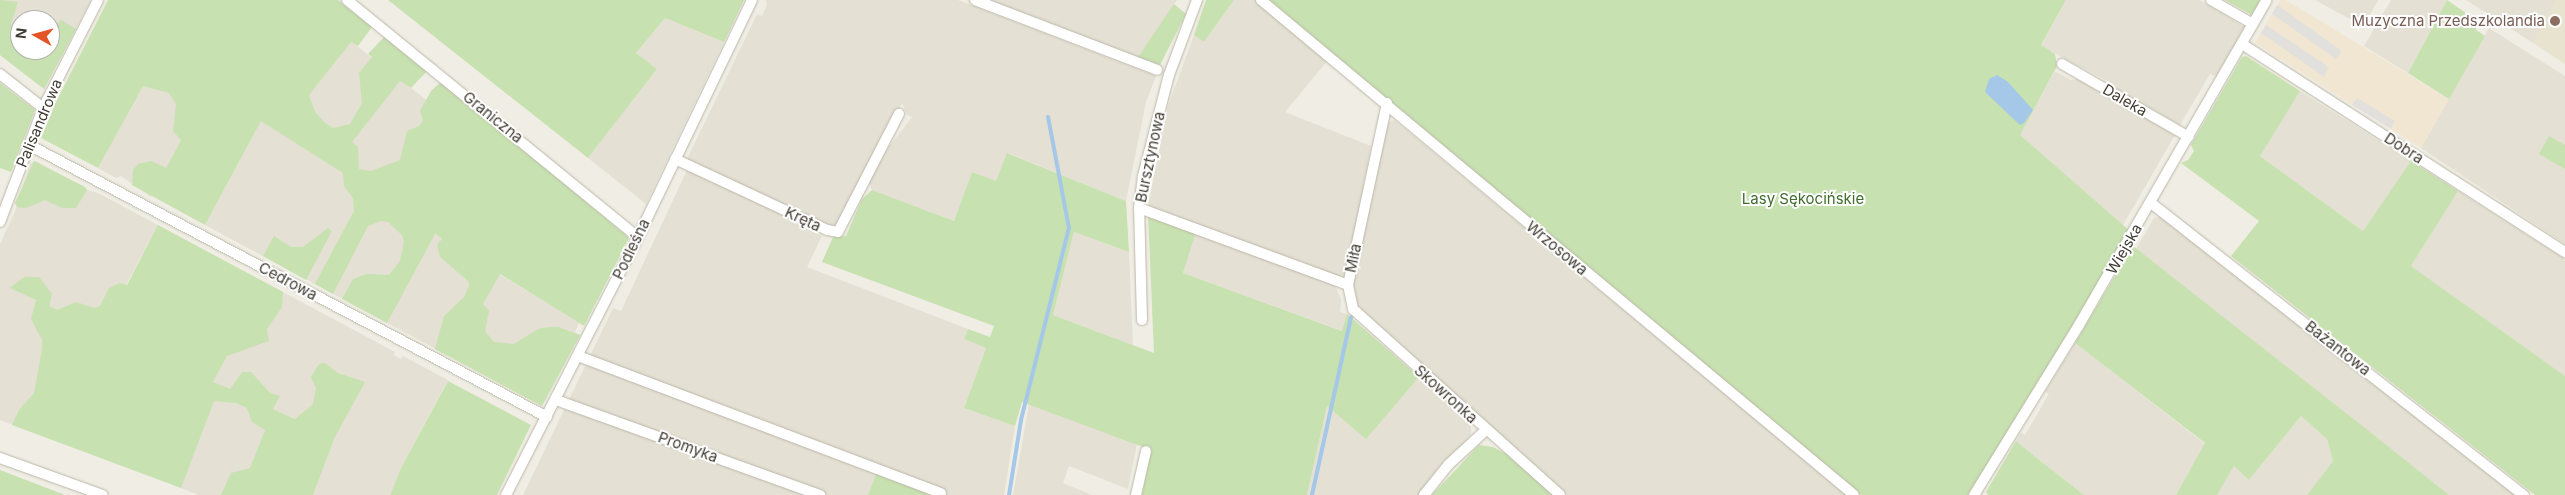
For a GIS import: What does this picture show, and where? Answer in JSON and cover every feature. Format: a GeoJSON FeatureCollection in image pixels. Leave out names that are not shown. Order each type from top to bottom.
{"type":"FeatureCollection","features":[{"type":"Feature","properties":{"kind":"street","name":"Palisandrowa"},"geometry":{"type":"LineString","coordinates":[[0,222],[43,108],[98,0]]}},
{"type":"Feature","properties":{"kind":"street","name":"Graniczna"},"geometry":{"type":"LineString","coordinates":[[347,0],[638,237]]}},
{"type":"Feature","properties":{"kind":"street","name":"Podleśna"},"geometry":{"type":"LineString","coordinates":[[506,495],[638,237],[752,0]]}},
{"type":"Feature","properties":{"kind":"street"},"geometry":{"type":"LineString","coordinates":[[974,0],[1157,70]]}},
{"type":"Feature","properties":{"kind":"street","name":"Bursztynowa"},"geometry":{"type":"LineString","coordinates":[[1142,320],[1139,208],[1147,158],[1169,76],[1197,0]]}},
{"type":"Feature","properties":{"kind":"street","name":"Wrzosowa"},"geometry":{"type":"LineString","coordinates":[[1261,0],[1387,103],[1854,495]]}},
{"type":"Feature","properties":{"kind":"street"},"geometry":{"type":"LineString","coordinates":[[2211,0],[2254,24]]}},
{"type":"Feature","properties":{"kind":"street","name":"Wiejska"},"geometry":{"type":"LineString","coordinates":[[1974,495],[2151,203],[2267,0]]}},
{"type":"Feature","properties":{"kind":"street","name":"Dobra"},"geometry":{"type":"LineString","coordinates":[[2242,44],[2565,252]]}},
{"type":"Feature","properties":{"kind":"street","name":"Daleka"},"geometry":{"type":"LineString","coordinates":[[2062,64],[2188,136]]}},
{"type":"Feature","properties":{"kind":"street"},"geometry":{"type":"LineString","coordinates":[[0,74],[43,108]]}},
{"type":"Feature","properties":{"kind":"street","name":"Miła"},"geometry":{"type":"LineString","coordinates":[[1139,208],[1348,284],[1387,103]]}},
{"type":"Feature","properties":{"kind":"street","name":"Kręta"},"geometry":{"type":"LineString","coordinates":[[675,159],[827,230],[838,232],[899,114]]}},
{"type":"Feature","properties":{"kind":"street","name":"Cedrowa"},"geometry":{"type":"LineString","coordinates":[[29,145],[547,417]]}},
{"type":"Feature","properties":{"kind":"street","name":"Bażantowa"},"geometry":{"type":"LineString","coordinates":[[2151,203],[2524,495]]}},
{"type":"Feature","properties":{"kind":"street","name":"Skowronka"},"geometry":{"type":"LineString","coordinates":[[1348,284],[1353,309],[1560,495]]}},
{"type":"Feature","properties":{"kind":"street"},"geometry":{"type":"LineString","coordinates":[[578,356],[942,493]]}},
{"type":"Feature","properties":{"kind":"street","name":"Promyka"},"geometry":{"type":"LineString","coordinates":[[556,400],[820,495]]}},
{"type":"Feature","properties":{"kind":"street"},"geometry":{"type":"LineString","coordinates":[[1424,495],[1448,465],[1486,430]]}},
{"type":"Feature","properties":{"kind":"street"},"geometry":{"type":"LineString","coordinates":[[1136,495],[1146,451]]}},
{"type":"Feature","properties":{"kind":"street"},"geometry":{"type":"LineString","coordinates":[[0,458],[103,495]]}},
{"type":"Feature","properties":{"kind":"shaded area"},"geometry":{"type":"Polygon","coordinates":[[[0,0],[91,0],[60,59],[60,10],[10,10],[10,60],[59,60],[44,89],[0,55],[0,0]]]}},
{"type":"Feature","properties":{"kind":"shaded area"},"geometry":{"type":"Polygon","coordinates":[[[766,0],[958,0],[1156,76],[1146,102],[1126,201],[1008,153],[996,182],[972,172],[954,221],[872,190],[869,182],[882,156],[912,117],[907,115],[902,103],[838,228],[832,230],[686,161],[757,14],[762,16],[767,5],[766,0]]]}},
{"type":"Feature","properties":{"kind":"shaded area"},"geometry":{"type":"Polygon","coordinates":[[[989,0],[1177,0],[1138,57],[989,0]]]}},
{"type":"Feature","properties":{"kind":"shaded area"},"geometry":{"type":"Polygon","coordinates":[[[1234,0],[1256,0],[1328,60],[1285,112],[1371,146],[1347,274],[1337,277],[1148,206],[1168,106],[1194,35],[1204,42],[1234,0]]]}},
{"type":"Feature","properties":{"kind":"shaded area"},"geometry":{"type":"Polygon","coordinates":[[[2066,0],[2200,0],[2246,28],[2216,76],[2210,74],[2180,125],[2115,88],[2115,85],[2041,46],[2066,0]]]}},
{"type":"Feature","properties":{"kind":"shaded area"},"geometry":{"type":"Polygon","coordinates":[[[2280,0],[2286,0],[2449,99],[2421,148],[2255,43],[2280,0]]]}},
{"type":"Feature","properties":{"kind":"shaded area"},"geometry":{"type":"Polygon","coordinates":[[[2315,0],[2378,0],[2365,24],[2361,25],[2315,0]]]}},
{"type":"Feature","properties":{"kind":"shaded area"},"geometry":{"type":"Polygon","coordinates":[[[2391,0],[2447,0],[2408,73],[2364,46],[2391,0]]]}},
{"type":"Feature","properties":{"kind":"shaded area"},"geometry":{"type":"Polygon","coordinates":[[[2466,0],[2556,0],[2533,43],[2466,0]]]}},
{"type":"Feature","properties":{"kind":"shaded area","name":"Muzyczna Przedszkolandia"},"geometry":{"type":"Polygon","coordinates":[[[2556,0],[2565,0],[2565,64],[2533,43],[2556,0]]]}},
{"type":"Feature","properties":{"kind":"shaded area"},"geometry":{"type":"Polygon","coordinates":[[[304,5],[451,119],[434,234],[579,323],[575,332],[580,335],[542,406],[205,225],[261,121],[304,5]]]}},
{"type":"Feature","properties":{"kind":"shaded area"},"geometry":{"type":"Polygon","coordinates":[[[2277,5],[2342,51],[2336,59],[2272,14],[2277,5]]]}},
{"type":"Feature","properties":{"kind":"shaded area"},"geometry":{"type":"Polygon","coordinates":[[[665,18],[724,42],[646,204],[588,158],[657,69],[636,53],[665,18]]]}},
{"type":"Feature","properties":{"kind":"shaded area"},"geometry":{"type":"Polygon","coordinates":[[[2266,25],[2329,67],[2324,77],[2261,33],[2266,25]]]}},
{"type":"Feature","properties":{"kind":"shaded area"},"geometry":{"type":"Polygon","coordinates":[[[2489,28],[2565,76],[2565,244],[2421,148],[2489,28]]]}},
{"type":"Feature","properties":{"kind":"shaded area"},"geometry":{"type":"Polygon","coordinates":[[[160,53],[209,86],[151,197],[121,176],[116,178],[98,168],[160,53]]]}},
{"type":"Feature","properties":{"kind":"shaded area"},"geometry":{"type":"Polygon","coordinates":[[[2055,71],[2071,80],[2077,79],[2175,135],[2123,225],[2019,135],[2055,71]]]}},
{"type":"Feature","properties":{"kind":"shaded area"},"geometry":{"type":"Polygon","coordinates":[[[2300,91],[2411,161],[2363,231],[2259,155],[2300,91]]]}},
{"type":"Feature","properties":{"kind":"shaded area"},"geometry":{"type":"Polygon","coordinates":[[[2357,98],[2395,121],[2391,129],[2352,105],[2357,98]]]}},
{"type":"Feature","properties":{"kind":"shaded area"},"geometry":{"type":"Polygon","coordinates":[[[1394,120],[1848,495],[1568,495],[1357,306],[1351,292],[1388,123],[1394,120]]]}},
{"type":"Feature","properties":{"kind":"shaded area"},"geometry":{"type":"Polygon","coordinates":[[[36,161],[87,190],[98,193],[158,225],[102,330],[59,442],[0,420],[0,244],[15,211],[30,164],[36,161]]]}},
{"type":"Feature","properties":{"kind":"shaded area"},"geometry":{"type":"Polygon","coordinates":[[[688,168],[784,214],[783,217],[822,236],[807,267],[968,329],[964,339],[986,348],[964,408],[1015,426],[1004,495],[933,495],[876,474],[868,495],[523,495],[613,308],[621,311],[688,168]]]}},
{"type":"Feature","properties":{"kind":"shaded area"},"geometry":{"type":"Polygon","coordinates":[[[2458,191],[2565,259],[2565,376],[2411,266],[2458,191]]]}},
{"type":"Feature","properties":{"kind":"shaded area"},"geometry":{"type":"Polygon","coordinates":[[[2162,216],[2516,495],[2449,495],[2136,249],[2154,218],[2162,216]]]}},
{"type":"Feature","properties":{"kind":"shaded area"},"geometry":{"type":"Polygon","coordinates":[[[1074,232],[1129,252],[1133,345],[1053,315],[1074,232]]]}},
{"type":"Feature","properties":{"kind":"shaded area"},"geometry":{"type":"Polygon","coordinates":[[[1196,232],[1335,285],[1341,299],[1340,312],[1347,314],[1343,331],[1183,273],[1196,232]]]}},
{"type":"Feature","properties":{"kind":"shaded area"},"geometry":{"type":"Polygon","coordinates":[[[266,283],[395,352],[394,355],[401,359],[403,356],[448,380],[401,468],[390,495],[313,495],[335,437],[273,409],[240,495],[199,495],[173,485],[213,382],[266,283]]]}},
{"type":"Feature","properties":{"kind":"shaded area"},"geometry":{"type":"Polygon","coordinates":[[[2075,343],[2205,444],[2176,495],[2084,495],[2016,441],[2021,433],[2025,435],[2049,394],[2045,392],[2075,343]]]}},
{"type":"Feature","properties":{"kind":"shaded area"},"geometry":{"type":"Polygon","coordinates":[[[1419,377],[1471,422],[1471,435],[1420,495],[1307,495],[1327,406],[1366,438],[1419,377]]]}},
{"type":"Feature","properties":{"kind":"shaded area"},"geometry":{"type":"Polygon","coordinates":[[[1029,404],[1137,444],[1128,489],[1069,466],[1063,483],[1092,495],[1013,495],[1029,404]]]}},
{"type":"Feature","properties":{"kind":"shaded area"},"geometry":{"type":"Polygon","coordinates":[[[2301,416],[2327,439],[2333,461],[2307,495],[2217,495],[2234,466],[2250,479],[2301,416]]]}},
{"type":"Feature","properties":{"kind":"green space"},"geometry":{"type":"Polygon","coordinates":[[[0,0],[18,2],[15,10],[10,10],[10,60],[59,60],[44,89],[0,55],[0,0]]]}},
{"type":"Feature","properties":{"kind":"green space"},"geometry":{"type":"Polygon","coordinates":[[[108,0],[338,0],[372,27],[358,46],[351,42],[309,95],[315,112],[325,123],[333,128],[350,124],[362,103],[359,73],[372,57],[368,54],[385,36],[428,70],[411,88],[400,81],[352,142],[358,147],[359,169],[371,171],[400,160],[407,131],[419,126],[423,121],[420,111],[431,91],[442,81],[629,238],[584,326],[500,274],[483,304],[489,311],[485,331],[494,342],[514,344],[538,329],[548,327],[558,327],[580,335],[542,406],[435,349],[444,316],[464,297],[469,286],[468,281],[440,257],[437,245],[442,239],[435,234],[387,323],[342,299],[353,279],[367,274],[389,275],[400,261],[404,241],[402,235],[388,222],[381,221],[368,226],[333,294],[315,284],[354,211],[353,198],[344,186],[343,173],[261,121],[205,225],[132,185],[133,170],[138,164],[151,161],[166,168],[181,140],[173,131],[176,104],[169,93],[143,86],[98,168],[41,138],[55,104],[108,0]]]}},
{"type":"Feature","properties":{"kind":"green space"},"geometry":{"type":"Polygon","coordinates":[[[388,0],[744,0],[724,42],[665,18],[636,53],[657,69],[588,158],[388,0]]]}},
{"type":"Feature","properties":{"kind":"green space"},"geometry":{"type":"Polygon","coordinates":[[[1206,0],[1234,0],[1204,42],[1194,35],[1206,0]]]}},
{"type":"Feature","properties":{"kind":"green space","name":"Lasy Sękocińskie"},"geometry":{"type":"Polygon","coordinates":[[[1266,0],[2066,0],[2041,45],[2055,54],[2057,66],[2020,135],[2130,231],[1969,495],[1861,495],[1266,0]]]}},
{"type":"Feature","properties":{"kind":"green space"},"geometry":{"type":"Polygon","coordinates":[[[2225,0],[2261,0],[2252,15],[2225,0]]]}},
{"type":"Feature","properties":{"kind":"green space"},"geometry":{"type":"Polygon","coordinates":[[[2447,0],[2476,20],[2476,30],[2485,36],[2449,99],[2408,73],[2447,0]]]}},
{"type":"Feature","properties":{"kind":"green space"},"geometry":{"type":"Polygon","coordinates":[[[1174,4],[1186,14],[1160,65],[1138,57],[1174,4]]]}},
{"type":"Feature","properties":{"kind":"green space"},"geometry":{"type":"Polygon","coordinates":[[[60,21],[76,29],[60,59],[60,21]]]}},
{"type":"Feature","properties":{"kind":"green space"},"geometry":{"type":"Polygon","coordinates":[[[2246,56],[2300,91],[2260,156],[2363,231],[2411,161],[2458,191],[2411,266],[2565,376],[2565,495],[2535,495],[2231,256],[2259,221],[2181,163],[2188,160],[2194,151],[2191,145],[2242,57],[2246,56]]]}},
{"type":"Feature","properties":{"kind":"green space"},"geometry":{"type":"Polygon","coordinates":[[[0,83],[35,110],[11,172],[0,168],[0,83]]]}},
{"type":"Feature","properties":{"kind":"green space"},"geometry":{"type":"Polygon","coordinates":[[[2549,136],[2565,145],[2565,169],[2539,154],[2549,136]]]}},
{"type":"Feature","properties":{"kind":"green space"},"geometry":{"type":"Polygon","coordinates":[[[1007,153],[1126,201],[1129,252],[1074,232],[1053,315],[1154,353],[1148,215],[1196,232],[1183,273],[1342,331],[1347,314],[1419,377],[1366,439],[1327,406],[1307,495],[1142,495],[1151,450],[1022,402],[1015,426],[964,408],[986,348],[964,339],[968,329],[990,337],[994,326],[822,262],[833,237],[846,236],[862,199],[872,190],[954,221],[972,172],[996,181],[1007,153]]]}},
{"type":"Feature","properties":{"kind":"green space"},"geometry":{"type":"Polygon","coordinates":[[[34,161],[85,187],[87,190],[76,208],[62,208],[45,200],[26,208],[17,207],[15,203],[34,161]]]}},
{"type":"Feature","properties":{"kind":"green space"},"geometry":{"type":"Polygon","coordinates":[[[158,225],[283,292],[282,307],[267,329],[269,341],[227,356],[213,382],[230,389],[242,372],[251,372],[270,393],[280,396],[273,409],[295,419],[313,404],[316,388],[311,377],[319,364],[325,363],[338,373],[365,382],[335,437],[313,495],[221,495],[231,473],[250,468],[265,430],[252,422],[247,408],[236,403],[214,401],[181,488],[12,425],[19,410],[34,393],[42,340],[31,319],[36,300],[10,288],[24,277],[39,277],[52,294],[49,306],[57,310],[76,302],[94,308],[100,306],[109,288],[120,283],[127,285],[158,225]]]}},
{"type":"Feature","properties":{"kind":"green space"},"geometry":{"type":"Polygon","coordinates":[[[328,228],[332,231],[306,280],[263,256],[274,236],[291,247],[303,247],[328,228]]]}},
{"type":"Feature","properties":{"kind":"green space"},"geometry":{"type":"Polygon","coordinates":[[[2133,246],[2449,495],[2307,495],[2333,461],[2327,439],[2301,416],[2249,480],[2234,466],[2217,495],[2176,495],[2205,443],[2075,343],[2133,246]]]}},
{"type":"Feature","properties":{"kind":"green space"},"geometry":{"type":"Polygon","coordinates":[[[448,381],[531,425],[497,495],[390,495],[401,468],[448,381]]]}},
{"type":"Feature","properties":{"kind":"green space"},"geometry":{"type":"Polygon","coordinates":[[[2016,441],[2084,495],[1988,495],[1986,492],[2016,441]]]}},
{"type":"Feature","properties":{"kind":"green space"},"geometry":{"type":"Polygon","coordinates":[[[1479,445],[1493,447],[1506,454],[1555,495],[1432,495],[1479,445]]]}},
{"type":"Feature","properties":{"kind":"green space"},"geometry":{"type":"Polygon","coordinates":[[[0,470],[65,495],[0,495],[0,470]]]}},
{"type":"Feature","properties":{"kind":"green space"},"geometry":{"type":"Polygon","coordinates":[[[876,474],[933,495],[868,495],[876,474]]]}},
{"type":"Feature","properties":{"kind":"water"},"geometry":{"type":"Polygon","coordinates":[[[1997,75],[2008,82],[2033,110],[2024,123],[2020,125],[1985,92],[1989,79],[1997,75]]]}},
{"type":"Feature","properties":{"kind":"waterway"},"geometry":{"type":"LineString","coordinates":[[1009,495],[1021,420],[1069,228],[1048,117]]}},
{"type":"Feature","properties":{"kind":"waterway"},"geometry":{"type":"LineString","coordinates":[[1312,495],[1351,317]]}},
{"type":"Feature","properties":{"kind":"place","name":"Muzyczna Przedszkolandia"},"geometry":{"type":"Point","coordinates":[2555,21]}}]}
